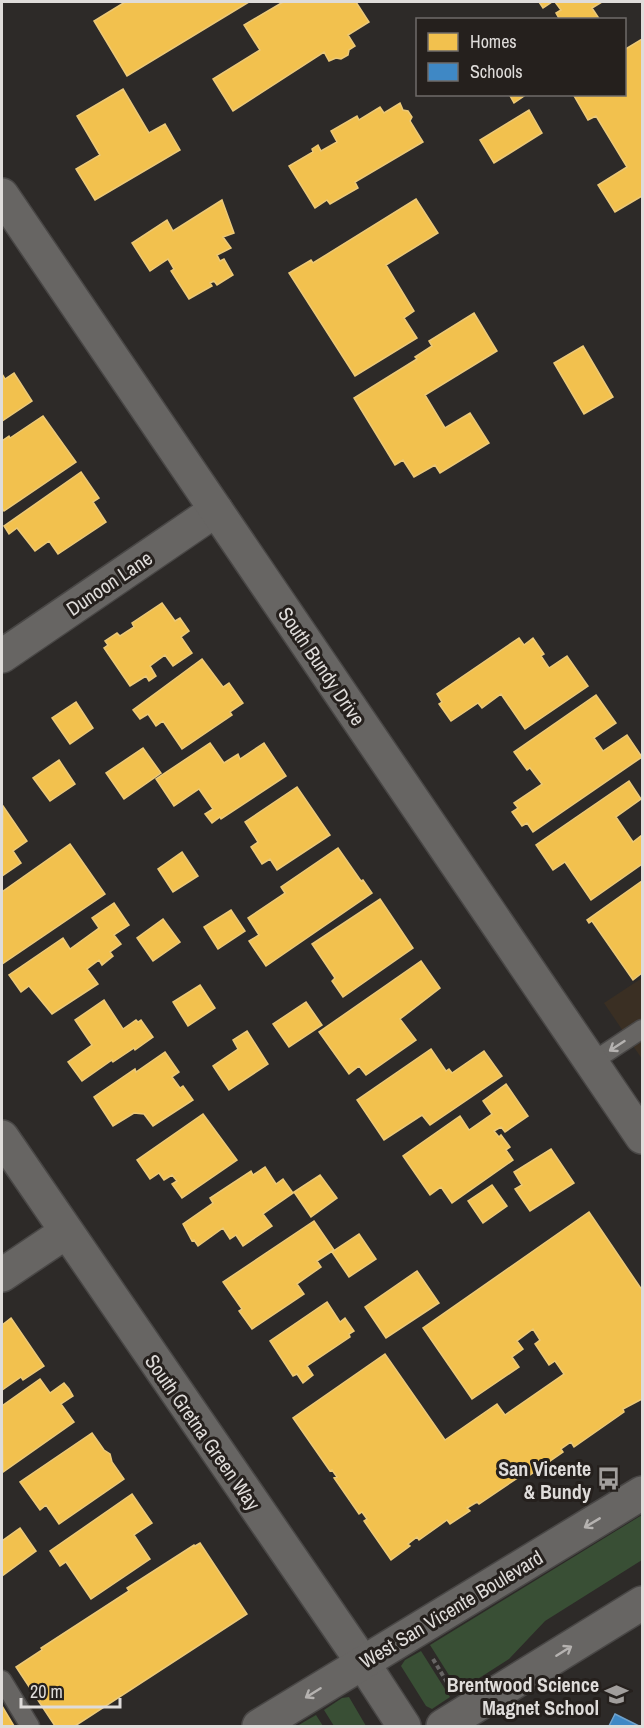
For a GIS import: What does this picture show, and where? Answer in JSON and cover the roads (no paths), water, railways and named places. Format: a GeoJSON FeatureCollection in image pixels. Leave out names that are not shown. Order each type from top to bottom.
{"type":"FeatureCollection","features":[{"type":"Feature","properties":{"kind":"street","name":"South Bundy Drive"},"geometry":{"type":"LineString","coordinates":[[2,195],[642,1136]]}},
{"type":"Feature","properties":{"kind":"street","name":"Dunoon Lane"},"geometry":{"type":"LineString","coordinates":[[2,656],[216,510]]}},
{"type":"Feature","properties":{"kind":"street","name":"South Gretna Green Way"},"geometry":{"type":"LineString","coordinates":[[2,1137],[404,1726]]}},
{"type":"Feature","properties":{"kind":"street"},"geometry":{"type":"LineString","coordinates":[[2,1275],[66,1232]]}},
{"type":"Feature","properties":{"kind":"street","name":"West San Vicente Boulevard"},"geometry":{"type":"LineString","coordinates":[[260,1726],[642,1493]]}},
{"type":"Feature","properties":{"kind":"street"},"geometry":{"type":"LineString","coordinates":[[443,1726],[642,1603]]}},
{"type":"Feature","properties":{"kind":"lane"},"geometry":{"type":"LineString","coordinates":[[592,1062],[642,1029]]}},
{"type":"Feature","properties":{"kind":"lane"},"geometry":{"type":"LineString","coordinates":[[2,1680],[30,1726]]}},
{"type":"Feature","properties":{"kind":"place","name":"San Vicente & Bundy"},"geometry":{"type":"Point","coordinates":[609,1479]}},
{"type":"Feature","properties":{"kind":"place","name":"Brentwood Science Magnet School"},"geometry":{"type":"Point","coordinates":[617,1695]}}]}
